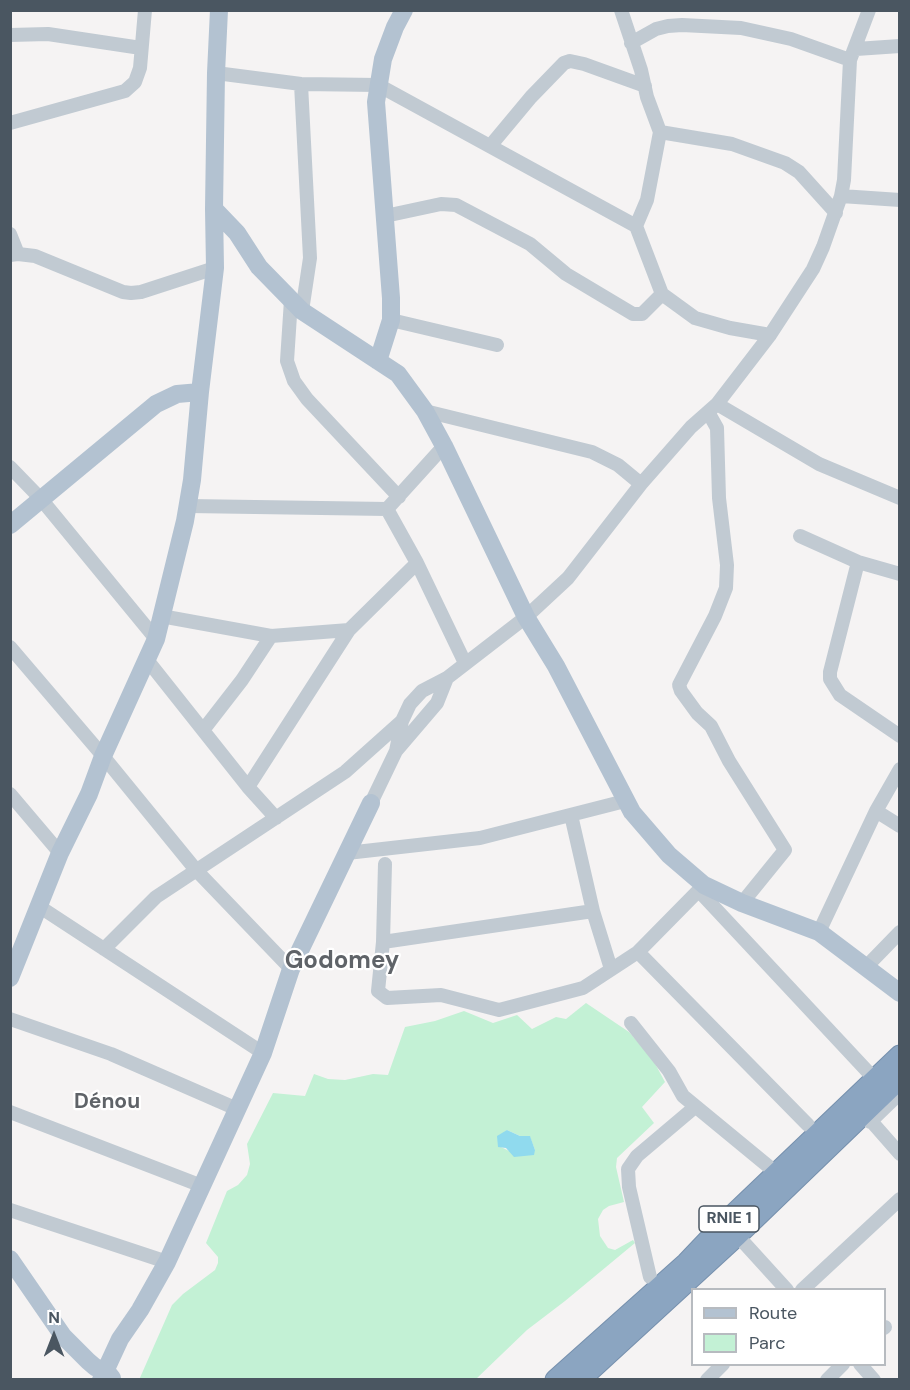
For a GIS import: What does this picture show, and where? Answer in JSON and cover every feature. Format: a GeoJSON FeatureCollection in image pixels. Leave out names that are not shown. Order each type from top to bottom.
{"type":"FeatureCollection","features":[{"type":"Feature","properties":{"kind":"highway","name":"RNIE 1"},"geometry":{"type":"LineString","coordinates":[[556,1380],[687,1263],[726,1222],[900,1056]]}},
{"type":"Feature","properties":{"kind":"highway","name":"RNIE 1"},"geometry":{"type":"LineString","coordinates":[[579,1380],[867,1118],[900,1078]]}},
{"type":"Feature","properties":{"kind":"main road"},"geometry":{"type":"LineString","coordinates":[[12,968],[40,907],[60,853],[148,661],[156,639],[189,506],[215,268],[216,73],[219,10]]}},
{"type":"Feature","properties":{"kind":"main road"},"geometry":{"type":"LineString","coordinates":[[378,361],[391,320],[391,280],[376,102],[383,59],[404,10]]}},
{"type":"Feature","properties":{"kind":"main road"},"geometry":{"type":"LineString","coordinates":[[214,209],[237,233],[259,267],[297,305],[398,374],[425,411],[526,617],[556,666],[625,801],[640,824],[702,888],[819,932],[900,993]]}},
{"type":"Feature","properties":{"kind":"main road"},"geometry":{"type":"LineString","coordinates":[[10,525],[156,404],[177,394],[200,392]]}},
{"type":"Feature","properties":{"kind":"main road"},"geometry":{"type":"LineString","coordinates":[[10,1258],[63,1336],[100,1378],[134,1332],[140,1310],[167,1262],[263,1053],[291,969],[371,803]]}},
{"type":"Feature","properties":{"kind":"street"},"geometry":{"type":"LineString","coordinates":[[10,123],[125,91],[135,82],[140,68],[145,10]]}},
{"type":"Feature","properties":{"kind":"street"},"geometry":{"type":"LineString","coordinates":[[621,10],[660,132],[653,177],[647,200],[636,226]]}},
{"type":"Feature","properties":{"kind":"street"},"geometry":{"type":"LineString","coordinates":[[371,803],[396,751],[402,721],[410,704],[422,691],[447,678],[526,617],[568,578],[641,484],[691,427],[713,408],[770,335],[813,269],[841,196],[853,54],[870,10]]}},
{"type":"Feature","properties":{"kind":"street"},"geometry":{"type":"LineString","coordinates":[[631,43],[656,29],[682,25],[741,28],[853,54],[900,46]]}},
{"type":"Feature","properties":{"kind":"street"},"geometry":{"type":"LineString","coordinates":[[10,35],[48,34],[141,48]]}},
{"type":"Feature","properties":{"kind":"street"},"geometry":{"type":"LineString","coordinates":[[491,145],[531,97],[564,63],[570,61],[584,64],[645,86]]}},
{"type":"Feature","properties":{"kind":"street"},"geometry":{"type":"LineString","coordinates":[[216,73],[301,84],[378,85],[636,226],[662,294],[695,318],[730,328],[770,335]]}},
{"type":"Feature","properties":{"kind":"street"},"geometry":{"type":"LineString","coordinates":[[301,84],[310,258],[297,305],[287,361],[294,381],[307,399],[399,497]]}},
{"type":"Feature","properties":{"kind":"street"},"geometry":{"type":"LineString","coordinates":[[660,132],[732,144],[785,163],[799,172],[836,213]]}},
{"type":"Feature","properties":{"kind":"street"},"geometry":{"type":"LineString","coordinates":[[841,196],[900,200]]}},
{"type":"Feature","properties":{"kind":"street"},"geometry":{"type":"LineString","coordinates":[[385,216],[441,204],[456,205],[530,244],[566,274],[633,314],[642,314],[662,294]]}},
{"type":"Feature","properties":{"kind":"street"},"geometry":{"type":"LineString","coordinates":[[10,234],[14,254],[35,256],[123,292],[141,292],[215,268]]}},
{"type":"Feature","properties":{"kind":"street"},"geometry":{"type":"LineString","coordinates":[[391,320],[497,345]]}},
{"type":"Feature","properties":{"kind":"street"},"geometry":{"type":"LineString","coordinates":[[713,408],[819,464],[900,498]]}},
{"type":"Feature","properties":{"kind":"street"},"geometry":{"type":"LineString","coordinates":[[713,408],[717,428],[719,498],[727,565],[726,588],[715,616],[679,688],[697,713],[711,726],[729,760],[785,850],[742,903]]}},
{"type":"Feature","properties":{"kind":"street"},"geometry":{"type":"LineString","coordinates":[[425,411],[592,452],[618,465],[641,484]]}},
{"type":"Feature","properties":{"kind":"street"},"geometry":{"type":"LineString","coordinates":[[189,506],[387,509],[444,446]]}},
{"type":"Feature","properties":{"kind":"street"},"geometry":{"type":"LineString","coordinates":[[10,467],[41,499],[156,639]]}},
{"type":"Feature","properties":{"kind":"street"},"geometry":{"type":"LineString","coordinates":[[387,509],[417,563],[465,663]]}},
{"type":"Feature","properties":{"kind":"street"},"geometry":{"type":"LineString","coordinates":[[800,536],[858,562],[900,574]]}},
{"type":"Feature","properties":{"kind":"street"},"geometry":{"type":"LineString","coordinates":[[858,562],[830,679],[840,695],[900,736]]}},
{"type":"Feature","properties":{"kind":"street"},"geometry":{"type":"LineString","coordinates":[[248,787],[349,630],[417,563]]}},
{"type":"Feature","properties":{"kind":"street"},"geometry":{"type":"LineString","coordinates":[[161,616],[271,636],[349,630]]}},
{"type":"Feature","properties":{"kind":"street"},"geometry":{"type":"LineString","coordinates":[[204,729],[242,680],[271,636]]}},
{"type":"Feature","properties":{"kind":"street"},"geometry":{"type":"LineString","coordinates":[[10,647],[196,870],[291,969]]}},
{"type":"Feature","properties":{"kind":"street"},"geometry":{"type":"LineString","coordinates":[[148,661],[248,787],[276,818]]}},
{"type":"Feature","properties":{"kind":"street"},"geometry":{"type":"LineString","coordinates":[[396,751],[436,704],[447,678]]}},
{"type":"Feature","properties":{"kind":"street"},"geometry":{"type":"LineString","coordinates":[[104,949],[156,897],[345,772],[402,721]]}},
{"type":"Feature","properties":{"kind":"street"},"geometry":{"type":"LineString","coordinates":[[819,932],[876,811],[900,769]]}},
{"type":"Feature","properties":{"kind":"street"},"geometry":{"type":"LineString","coordinates":[[10,794],[60,853]]}},
{"type":"Feature","properties":{"kind":"street"},"geometry":{"type":"LineString","coordinates":[[347,853],[480,838],[625,801]]}},
{"type":"Feature","properties":{"kind":"street"},"geometry":{"type":"LineString","coordinates":[[876,811],[900,826]]}},
{"type":"Feature","properties":{"kind":"street"},"geometry":{"type":"LineString","coordinates":[[571,815],[593,911],[611,969]]}},
{"type":"Feature","properties":{"kind":"street"},"geometry":{"type":"LineString","coordinates":[[385,864],[383,942],[378,991],[387,998],[441,995],[499,1010],[583,988],[638,952],[702,888],[868,1072]]}},
{"type":"Feature","properties":{"kind":"street"},"geometry":{"type":"LineString","coordinates":[[40,907],[263,1053]]}},
{"type":"Feature","properties":{"kind":"street"},"geometry":{"type":"LineString","coordinates":[[383,942],[593,911]]}},
{"type":"Feature","properties":{"kind":"street"},"geometry":{"type":"LineString","coordinates":[[866,967],[900,932]]}},
{"type":"Feature","properties":{"kind":"street"},"geometry":{"type":"LineString","coordinates":[[638,952],[808,1125]]}},
{"type":"Feature","properties":{"kind":"street"},"geometry":{"type":"LineString","coordinates":[[10,1019],[111,1054],[237,1109]]}},
{"type":"Feature","properties":{"kind":"street"},"geometry":{"type":"LineString","coordinates":[[631,1023],[669,1071],[682,1096],[768,1166]]}},
{"type":"Feature","properties":{"kind":"street"},"geometry":{"type":"LineString","coordinates":[[900,1093],[867,1118],[900,1154]]}},
{"type":"Feature","properties":{"kind":"street"},"geometry":{"type":"LineString","coordinates":[[650,1277],[629,1186],[628,1169],[637,1156],[695,1107]]}},
{"type":"Feature","properties":{"kind":"street"},"geometry":{"type":"LineString","coordinates":[[10,1112],[202,1186]]}},
{"type":"Feature","properties":{"kind":"street"},"geometry":{"type":"LineString","coordinates":[[804,1288],[900,1199]]}},
{"type":"Feature","properties":{"kind":"street"},"geometry":{"type":"LineString","coordinates":[[10,1210],[167,1262]]}},
{"type":"Feature","properties":{"kind":"street"},"geometry":{"type":"LineString","coordinates":[[737,1235],[785,1288]]}},
{"type":"Feature","properties":{"kind":"street"},"geometry":{"type":"LineString","coordinates":[[707,1380],[722,1366]]}},
{"type":"Feature","properties":{"kind":"street"},"geometry":{"type":"LineString","coordinates":[[827,1380],[842,1366]]}},
{"type":"Feature","properties":{"kind":"street"},"geometry":{"type":"LineString","coordinates":[[861,1366],[874,1380]]}},
{"type":"Feature","properties":{"kind":"green space"},"geometry":{"type":"Polygon","coordinates":[[[586,1003],[629,1032],[652,1058],[665,1082],[642,1107],[654,1123],[617,1158],[616,1167],[624,1202],[609,1206],[603,1210],[598,1219],[600,1236],[608,1248],[615,1250],[633,1240],[635,1243],[527,1330],[476,1379],[139,1380],[172,1305],[215,1270],[218,1257],[206,1243],[227,1191],[238,1185],[247,1175],[250,1164],[247,1144],[273,1093],[305,1096],[314,1074],[328,1079],[345,1080],[373,1074],[388,1075],[405,1027],[435,1021],[464,1011],[493,1023],[517,1015],[532,1029],[556,1017],[566,1019],[586,1003]],[[507,1130],[501,1147],[509,1151],[535,1150],[530,1137],[520,1136],[507,1130]]]}},
{"type":"Feature","properties":{"kind":"water"},"geometry":{"type":"Polygon","coordinates":[[[507,1130],[520,1136],[530,1136],[535,1150],[534,1155],[514,1157],[506,1148],[498,1147],[497,1136],[507,1130]]]}},
{"type":"Feature","properties":{"kind":"district","name":"Godomey"},"geometry":{"type":"Point","coordinates":[342,962]}},
{"type":"Feature","properties":{"kind":"district","name":"Dénou"},"geometry":{"type":"Point","coordinates":[107,1102]}}]}
